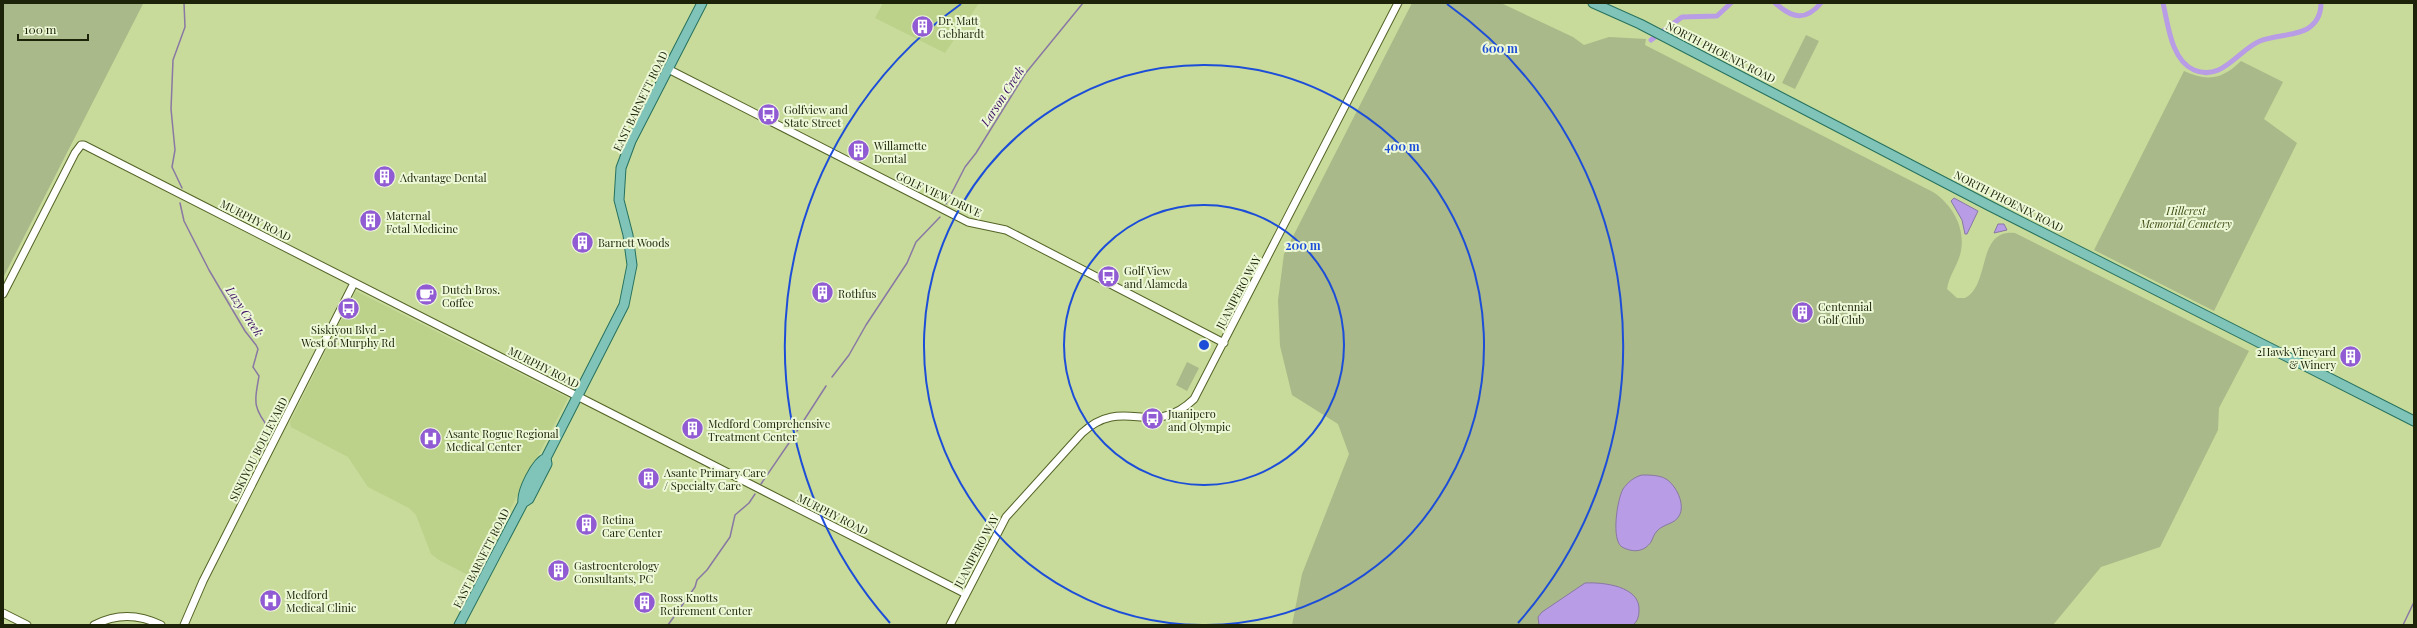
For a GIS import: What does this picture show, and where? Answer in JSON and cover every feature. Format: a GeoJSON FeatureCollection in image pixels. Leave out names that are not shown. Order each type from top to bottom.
{"type":"FeatureCollection","features":[{"type":"Feature","properties":{"kind":"main road","name":"EAST BARNETT ROAD"},"geometry":{"type":"LineString","coordinates":[[459,625],[523,503],[529,499],[547,464],[546,458],[621,313],[627,296],[632,265],[628,235],[619,200],[621,168],[629,145],[702,3]]}},
{"type":"Feature","properties":{"kind":"main road","name":"NORTH PHOENIX ROAD"},"geometry":{"type":"LineString","coordinates":[[1593,3],[1648,28],[1994,208],[2414,421]]}},
{"type":"Feature","properties":{"kind":"street","name":"JUANIPERO WAY"},"geometry":{"type":"LineString","coordinates":[[950,625],[1006,518],[1082,432],[1097,421],[1113,415],[1159,418],[1178,412],[1196,397],[1398,3]]}},
{"type":"Feature","properties":{"kind":"street","name":"GOLF VIEW DRIVE"},"geometry":{"type":"LineString","coordinates":[[668,69],[968,222],[1006,230],[1224,343]]}},
{"type":"Feature","properties":{"kind":"street","name":"MURPHY ROAD"},"geometry":{"type":"LineString","coordinates":[[3,294],[78,148],[84,145],[966,594]]}},
{"type":"Feature","properties":{"kind":"street","name":"SISKIYOU BOULEVARD"},"geometry":{"type":"LineString","coordinates":[[184,625],[203,581],[354,283]]}},
{"type":"Feature","properties":{"kind":"street"},"geometry":{"type":"LineString","coordinates":[[3,613],[27,625]]}},
{"type":"Feature","properties":{"kind":"street"},"geometry":{"type":"LineString","coordinates":[[94,625],[125,616],[140,617],[161,625]]}},
{"type":"Feature","properties":{"kind":"shaded area"},"geometry":{"type":"Polygon","coordinates":[[[883,3],[979,3],[945,53],[875,18],[883,3]]]}},
{"type":"Feature","properties":{"kind":"shaded area"},"geometry":{"type":"Polygon","coordinates":[[[1954,198],[1978,211],[1967,234],[1965,234],[1962,220],[1951,201],[1954,198]]]}},
{"type":"Feature","properties":{"kind":"shaded area"},"geometry":{"type":"Polygon","coordinates":[[[1998,224],[2004,224],[2007,230],[1994,233],[1998,224]]]}},
{"type":"Feature","properties":{"kind":"shaded area","name":"Asante Rogue Regional Medical Center"},"geometry":{"type":"Polygon","coordinates":[[[356,291],[568,398],[476,575],[472,577],[439,560],[431,554],[416,515],[409,508],[368,487],[348,457],[291,427],[290,422],[356,291]]]}},
{"type":"Feature","properties":{"kind":"shaded area"},"geometry":{"type":"Polygon","coordinates":[[[1642,475],[1661,477],[1670,482],[1681,501],[1681,511],[1675,521],[1657,531],[1651,542],[1645,548],[1634,551],[1622,547],[1619,543],[1616,528],[1617,510],[1623,489],[1631,480],[1642,475]]]}},
{"type":"Feature","properties":{"kind":"shaded area"},"geometry":{"type":"Polygon","coordinates":[[[1585,583],[1601,583],[1620,587],[1628,591],[1634,596],[1638,603],[1639,613],[1636,622],[1633,625],[1539,625],[1538,617],[1542,612],[1585,583]]]}},
{"type":"Feature","properties":{"kind":"green space"},"geometry":{"type":"Polygon","coordinates":[[[3,3],[153,3],[143,4],[3,278],[3,3]]]}},
{"type":"Feature","properties":{"kind":"green space","name":"Centennial Golf Club"},"geometry":{"type":"Polygon","coordinates":[[[1412,3],[1503,4],[1573,37],[1584,45],[1609,37],[1646,39],[1645,45],[1933,192],[1947,204],[1952,211],[1957,219],[1962,236],[1960,255],[1949,280],[1947,289],[1957,298],[1965,298],[1973,291],[1978,282],[1989,248],[1994,240],[2003,234],[2015,233],[2249,351],[2219,408],[2218,430],[2160,547],[2101,567],[2053,625],[1292,625],[1302,574],[1349,454],[1338,424],[1292,395],[1280,346],[1278,300],[1284,254],[1412,3]]]}},
{"type":"Feature","properties":{"kind":"green space"},"geometry":{"type":"Polygon","coordinates":[[[1806,35],[1819,41],[1795,89],[1782,83],[1806,35]]]}},
{"type":"Feature","properties":{"kind":"green space","name":"Hillcrest Memorial Cemetery"},"geometry":{"type":"Polygon","coordinates":[[[2241,61],[2283,82],[2264,119],[2297,143],[2214,311],[2094,250],[2184,71],[2200,77],[2214,77],[2228,72],[2241,61]]]}},
{"type":"Feature","properties":{"kind":"green space"},"geometry":{"type":"Polygon","coordinates":[[[1187,362],[1199,368],[1187,391],[1176,385],[1187,362]]]}},
{"type":"Feature","properties":{"kind":"waterway","name":"Lazy Creek"},"geometry":{"type":"LineString","coordinates":[[182,188],[172,167],[175,150],[171,109],[173,60],[185,27],[184,3]]}},
{"type":"Feature","properties":{"kind":"waterway","name":"Larson Creek"},"geometry":{"type":"LineString","coordinates":[[946,204],[965,167],[976,153],[1025,74],[1083,3]]}},
{"type":"Feature","properties":{"kind":"waterway"},"geometry":{"type":"LineString","coordinates":[[1651,40],[1682,17],[1717,16],[1731,3]]}},
{"type":"Feature","properties":{"kind":"waterway"},"geometry":{"type":"LineString","coordinates":[[1775,3],[1787,12],[1798,16],[1809,13],[1821,3]]}},
{"type":"Feature","properties":{"kind":"waterway"},"geometry":{"type":"LineString","coordinates":[[2163,3],[2175,50],[2186,65],[2194,70],[2204,73],[2213,72],[2221,68],[2252,45],[2260,41],[2307,29],[2318,18],[2321,3]]}},
{"type":"Feature","properties":{"kind":"waterway","name":"Lazy Creek"},"geometry":{"type":"LineString","coordinates":[[180,203],[184,221],[209,270],[245,331],[258,349],[253,367],[259,376],[256,393],[256,405],[261,417],[271,431]]}},
{"type":"Feature","properties":{"kind":"waterway","name":"Larson Creek"},"geometry":{"type":"LineString","coordinates":[[832,377],[849,355],[866,325],[907,263],[916,242],[940,217]]}},
{"type":"Feature","properties":{"kind":"waterway","name":"Larson Creek"},"geometry":{"type":"LineString","coordinates":[[797,431],[826,386]]}},
{"type":"Feature","properties":{"kind":"waterway","name":"Larson Creek"},"geometry":{"type":"LineString","coordinates":[[761,484],[791,440]]}},
{"type":"Feature","properties":{"kind":"waterway","name":"Larson Creek"},"geometry":{"type":"LineString","coordinates":[[668,625],[695,587],[697,580],[707,570],[730,537],[735,515],[749,503],[755,494]]}},
{"type":"Feature","properties":{"kind":"waterway"},"geometry":{"type":"LineString","coordinates":[[2403,625],[2414,602]]}},
{"type":"Feature","properties":{"kind":"place","name":"Dr. Matt Gebhardt"},"geometry":{"type":"Point","coordinates":[922,26]}},
{"type":"Feature","properties":{"kind":"place","name":"Golfview and State Street"},"geometry":{"type":"Point","coordinates":[769,115]}},
{"type":"Feature","properties":{"kind":"place","name":"Willamette Dental"},"geometry":{"type":"Point","coordinates":[859,151]}},
{"type":"Feature","properties":{"kind":"place","name":"Advantage Dental"},"geometry":{"type":"Point","coordinates":[385,177]}},
{"type":"Feature","properties":{"kind":"place","name":"Maternal Fetal Medicine"},"geometry":{"type":"Point","coordinates":[371,221]}},
{"type":"Feature","properties":{"kind":"place","name":"Barnett Woods"},"geometry":{"type":"Point","coordinates":[583,242]}},
{"type":"Feature","properties":{"kind":"place","name":"Golf View and Alameda"},"geometry":{"type":"Point","coordinates":[1109,276]}},
{"type":"Feature","properties":{"kind":"place","name":"Rothfus"},"geometry":{"type":"Point","coordinates":[823,293]}},
{"type":"Feature","properties":{"kind":"place","name":"Dutch Bros. Coffee"},"geometry":{"type":"Point","coordinates":[427,295]}},
{"type":"Feature","properties":{"kind":"place","name":"Siskiyou Blvd - West of Murphy Rd"},"geometry":{"type":"Point","coordinates":[348,309]}},
{"type":"Feature","properties":{"kind":"place","name":"Centennial Golf Club"},"geometry":{"type":"Point","coordinates":[1803,312]}},
{"type":"Feature","properties":{"kind":"place","name":"2Hawk Vineyard & Winery"},"geometry":{"type":"Point","coordinates":[2351,357]}},
{"type":"Feature","properties":{"kind":"place","name":"Juanipero and Olympic"},"geometry":{"type":"Point","coordinates":[1153,419]}},
{"type":"Feature","properties":{"kind":"place","name":"Medford Comprehensive Treatment Center"},"geometry":{"type":"Point","coordinates":[692,429]}},
{"type":"Feature","properties":{"kind":"place","name":"Asante Rogue Regional Medical Center"},"geometry":{"type":"Point","coordinates":[431,439]}},
{"type":"Feature","properties":{"kind":"place","name":"Asante Primary Care / Specialty Care"},"geometry":{"type":"Point","coordinates":[648,478]}},
{"type":"Feature","properties":{"kind":"place","name":"Retina Care Center"},"geometry":{"type":"Point","coordinates":[587,525]}},
{"type":"Feature","properties":{"kind":"place","name":"Gastroenterology Consultants, PC"},"geometry":{"type":"Point","coordinates":[559,571]}},
{"type":"Feature","properties":{"kind":"place","name":"Medford Medical Clinic"},"geometry":{"type":"Point","coordinates":[271,600]}},
{"type":"Feature","properties":{"kind":"place","name":"Ross Knotts Retirement Center"},"geometry":{"type":"Point","coordinates":[644,603]}}]}
